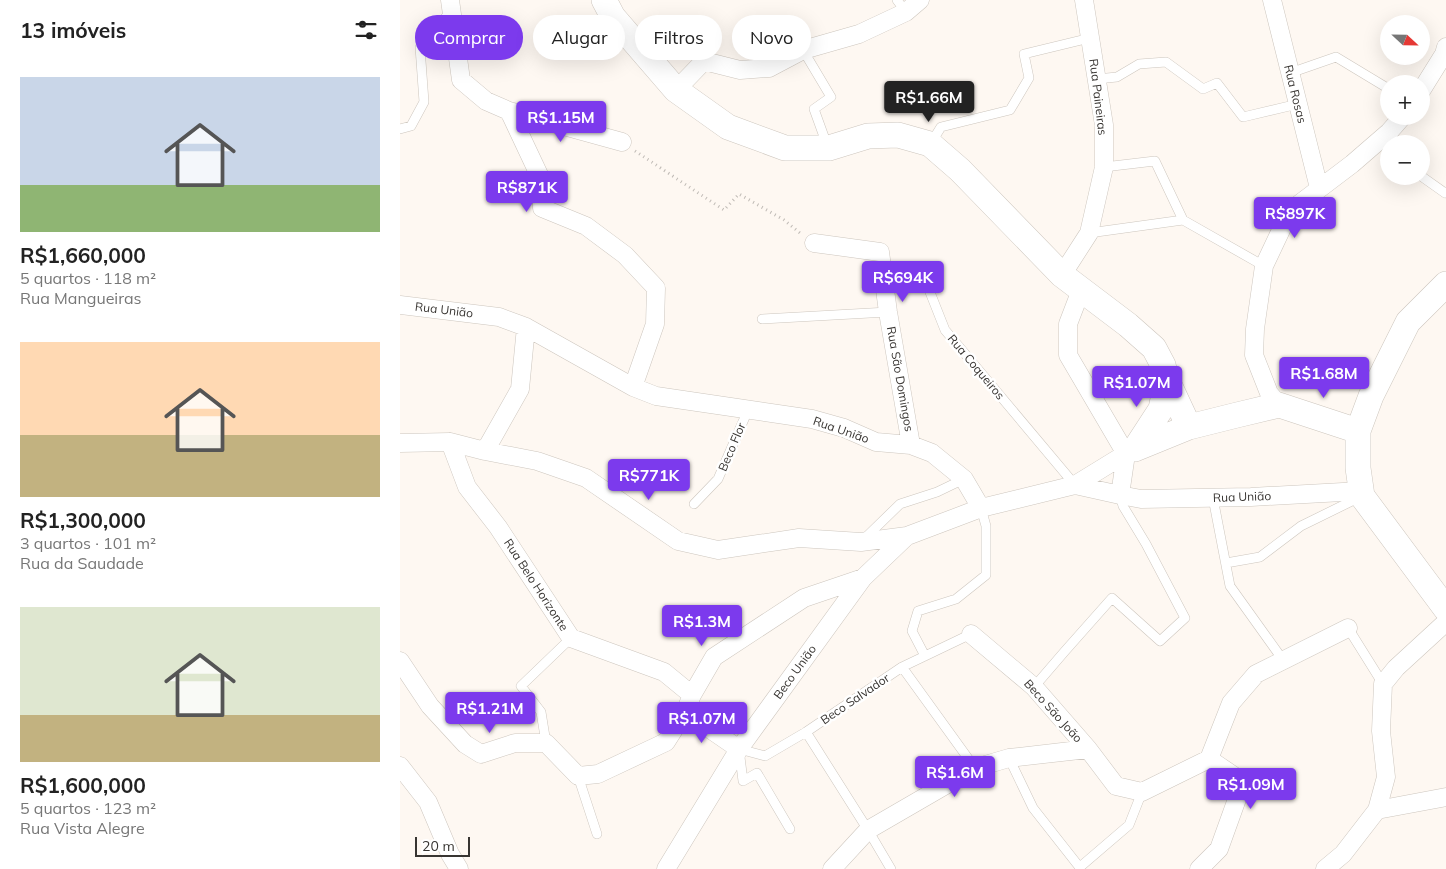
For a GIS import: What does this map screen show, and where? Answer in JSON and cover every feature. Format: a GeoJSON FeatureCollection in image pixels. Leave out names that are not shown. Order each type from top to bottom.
{"type":"FeatureCollection","features":[{"type":"Feature","properties":{"kind":"street"},"geometry":{"type":"LineString","coordinates":[[604,0],[612,16],[676,90],[728,127],[785,148],[829,148],[868,136],[898,134],[930,144],[960,170],[1072,282],[1128,325],[1154,348],[1189,427]]}},
{"type":"Feature","properties":{"kind":"street"},"geometry":{"type":"LineString","coordinates":[[811,48],[859,34],[901,6],[920,0]]}},
{"type":"Feature","properties":{"kind":"street","name":"Rua Paineiras"},"geometry":{"type":"LineString","coordinates":[[1084,0],[1104,125],[1104,167],[1088,233],[1072,282],[1068,324],[1068,355],[1130,451]]}},
{"type":"Feature","properties":{"kind":"street","name":"Rua Rosas"},"geometry":{"type":"LineString","coordinates":[[1272,0],[1319,188]]}},
{"type":"Feature","properties":{"kind":"street"},"geometry":{"type":"LineString","coordinates":[[450,5],[461,80],[486,101],[508,112],[622,142]]}},
{"type":"Feature","properties":{"kind":"street"},"geometry":{"type":"LineString","coordinates":[[1430,76],[1445,52]]}},
{"type":"Feature","properties":{"kind":"street"},"geometry":{"type":"LineString","coordinates":[[676,90],[704,61],[740,70],[768,68],[784,60]]}},
{"type":"Feature","properties":{"kind":"street"},"geometry":{"type":"LineString","coordinates":[[508,112],[541,179],[542,208],[586,226],[625,255],[656,288],[655,324],[633,387]]}},
{"type":"Feature","properties":{"kind":"street"},"geometry":{"type":"LineString","coordinates":[[1279,406],[1269,393],[1254,355],[1255,329],[1264,266],[1290,210],[1352,164],[1380,146]]}},
{"type":"Feature","properties":{"kind":"street","name":"Rua São Domingos"},"geometry":{"type":"LineString","coordinates":[[814,243],[880,252],[888,312],[911,445]]}},
{"type":"Feature","properties":{"kind":"street"},"geometry":{"type":"LineString","coordinates":[[1446,284],[1408,322],[1371,396],[1358,431],[1358,468],[1362,494],[1446,609]]}},
{"type":"Feature","properties":{"kind":"street","name":"Rua União"},"geometry":{"type":"LineString","coordinates":[[400,305],[499,317],[526,327],[633,387],[656,396],[812,419],[844,428],[876,442],[911,445],[932,453],[964,479],[981,508],[1075,485],[1142,498],[1251,498],[1362,494]]}},
{"type":"Feature","properties":{"kind":"street"},"geometry":{"type":"LineString","coordinates":[[485,451],[520,389],[526,327]]}},
{"type":"Feature","properties":{"kind":"street"},"geometry":{"type":"LineString","coordinates":[[1120,495],[1130,451],[1161,409],[1167,380]]}},
{"type":"Feature","properties":{"kind":"street"},"geometry":{"type":"LineString","coordinates":[[1075,485],[1130,451],[1189,427],[1279,406],[1358,431]]}},
{"type":"Feature","properties":{"kind":"street"},"geometry":{"type":"LineString","coordinates":[[400,443],[450,442],[536,461],[586,478],[678,541],[718,550],[799,538],[861,542],[907,536],[981,508]]}},
{"type":"Feature","properties":{"kind":"street","name":"Rua Belo Horizonte"},"geometry":{"type":"LineString","coordinates":[[450,442],[467,487],[498,526],[572,638],[664,672],[692,695]]}},
{"type":"Feature","properties":{"kind":"street"},"geometry":{"type":"LineString","coordinates":[[400,661],[430,706],[465,744],[482,754],[515,743],[546,743],[578,776],[598,774],[666,742],[714,658],[804,598],[863,578],[907,536]]}},
{"type":"Feature","properties":{"kind":"street","name":"Beco União"},"geometry":{"type":"LineString","coordinates":[[666,869],[738,749],[863,578]]}},
{"type":"Feature","properties":{"kind":"street"},"geometry":{"type":"LineString","coordinates":[[1325,869],[1344,854],[1377,810],[1386,777],[1381,731],[1383,684],[1396,668],[1446,622]]}},
{"type":"Feature","properties":{"kind":"street"},"geometry":{"type":"LineString","coordinates":[[1142,792],[1209,759],[1231,702],[1256,674],[1348,628]]}},
{"type":"Feature","properties":{"kind":"street","name":"Beco São João"},"geometry":{"type":"LineString","coordinates":[[972,634],[1034,687],[1116,786],[1142,792]]}},
{"type":"Feature","properties":{"kind":"street"},"geometry":{"type":"LineString","coordinates":[[684,712],[738,749]]}},
{"type":"Feature","properties":{"kind":"street"},"geometry":{"type":"LineString","coordinates":[[832,869],[868,830],[975,768],[1009,758],[1088,750]]}},
{"type":"Feature","properties":{"kind":"street"},"geometry":{"type":"LineString","coordinates":[[1199,869],[1219,849],[1238,799],[1237,778],[1209,759]]}},
{"type":"Feature","properties":{"kind":"street"},"geometry":{"type":"LineString","coordinates":[[400,766],[428,802],[458,869]]}},
{"type":"Feature","properties":{"kind":"street"},"geometry":{"type":"LineString","coordinates":[[1377,810],[1446,797]]}},
{"type":"Feature","properties":{"kind":"lane"},"geometry":{"type":"LineString","coordinates":[[400,129],[411,126],[424,102],[420,47],[450,5]]}},
{"type":"Feature","properties":{"kind":"lane"},"geometry":{"type":"LineString","coordinates":[[930,144],[941,127],[1010,110],[1029,78],[1024,54],[1090,38]]}},
{"type":"Feature","properties":{"kind":"lane"},"geometry":{"type":"LineString","coordinates":[[1290,73],[1336,57],[1380,84]]}},
{"type":"Feature","properties":{"kind":"lane"},"geometry":{"type":"LineString","coordinates":[[809,60],[831,98],[814,109],[829,148]]}},
{"type":"Feature","properties":{"kind":"lane"},"geometry":{"type":"LineString","coordinates":[[1097,79],[1117,77],[1139,64],[1166,62],[1203,89],[1217,83],[1244,117],[1298,104]]}},
{"type":"Feature","properties":{"kind":"lane"},"geometry":{"type":"LineString","coordinates":[[1104,167],[1155,161],[1183,220],[1264,266]]}},
{"type":"Feature","properties":{"kind":"lane"},"geometry":{"type":"LineString","coordinates":[[1430,182],[1446,192]]}},
{"type":"Feature","properties":{"kind":"lane"},"geometry":{"type":"LineString","coordinates":[[1088,233],[1183,220]]}},
{"type":"Feature","properties":{"kind":"lane","name":"Rua Coqueiros"},"geometry":{"type":"LineString","coordinates":[[884,281],[920,267],[945,330],[1075,485]]}},
{"type":"Feature","properties":{"kind":"lane"},"geometry":{"type":"LineString","coordinates":[[762,319],[888,312]]}},
{"type":"Feature","properties":{"kind":"lane","name":"Beco Flor"},"geometry":{"type":"LineString","coordinates":[[694,504],[718,479],[748,410]]}},
{"type":"Feature","properties":{"kind":"lane"},"geometry":{"type":"LineString","coordinates":[[861,542],[900,504],[937,492],[964,479]]}},
{"type":"Feature","properties":{"kind":"lane"},"geometry":{"type":"LineString","coordinates":[[1226,563],[1260,558],[1301,526],[1362,494]]}},
{"type":"Feature","properties":{"kind":"lane"},"geometry":{"type":"LineString","coordinates":[[1034,687],[1112,598],[1160,641],[1185,618],[1146,544],[1123,506],[1120,495]]}},
{"type":"Feature","properties":{"kind":"lane"},"geometry":{"type":"LineString","coordinates":[[1213,498],[1230,586],[1283,660]]}},
{"type":"Feature","properties":{"kind":"lane"},"geometry":{"type":"LineString","coordinates":[[925,656],[912,632],[918,611],[956,599],[986,575],[986,526],[981,508]]}},
{"type":"Feature","properties":{"kind":"lane"},"geometry":{"type":"LineString","coordinates":[[1348,628],[1383,684]]}},
{"type":"Feature","properties":{"kind":"lane","name":"Beco Salvador"},"geometry":{"type":"LineString","coordinates":[[738,749],[765,756],[806,732],[902,667],[972,634]]}},
{"type":"Feature","properties":{"kind":"lane"},"geometry":{"type":"LineString","coordinates":[[546,743],[541,712],[521,686],[572,638]]}},
{"type":"Feature","properties":{"kind":"lane"},"geometry":{"type":"LineString","coordinates":[[902,667],[975,768]]}},
{"type":"Feature","properties":{"kind":"lane"},"geometry":{"type":"LineString","coordinates":[[806,732],[891,869]]}},
{"type":"Feature","properties":{"kind":"lane"},"geometry":{"type":"LineString","coordinates":[[738,749],[742,781],[757,773],[790,829]]}},
{"type":"Feature","properties":{"kind":"lane"},"geometry":{"type":"LineString","coordinates":[[1009,758],[1032,808],[1081,868],[1129,825],[1142,792]]}},
{"type":"Feature","properties":{"kind":"lane"},"geometry":{"type":"LineString","coordinates":[[578,776],[597,834]]}},
{"type":"Feature","properties":{"kind":"path"},"geometry":{"type":"LineString","coordinates":[[622,142],[724,210],[739,194],[784,220],[814,243]]}}]}
